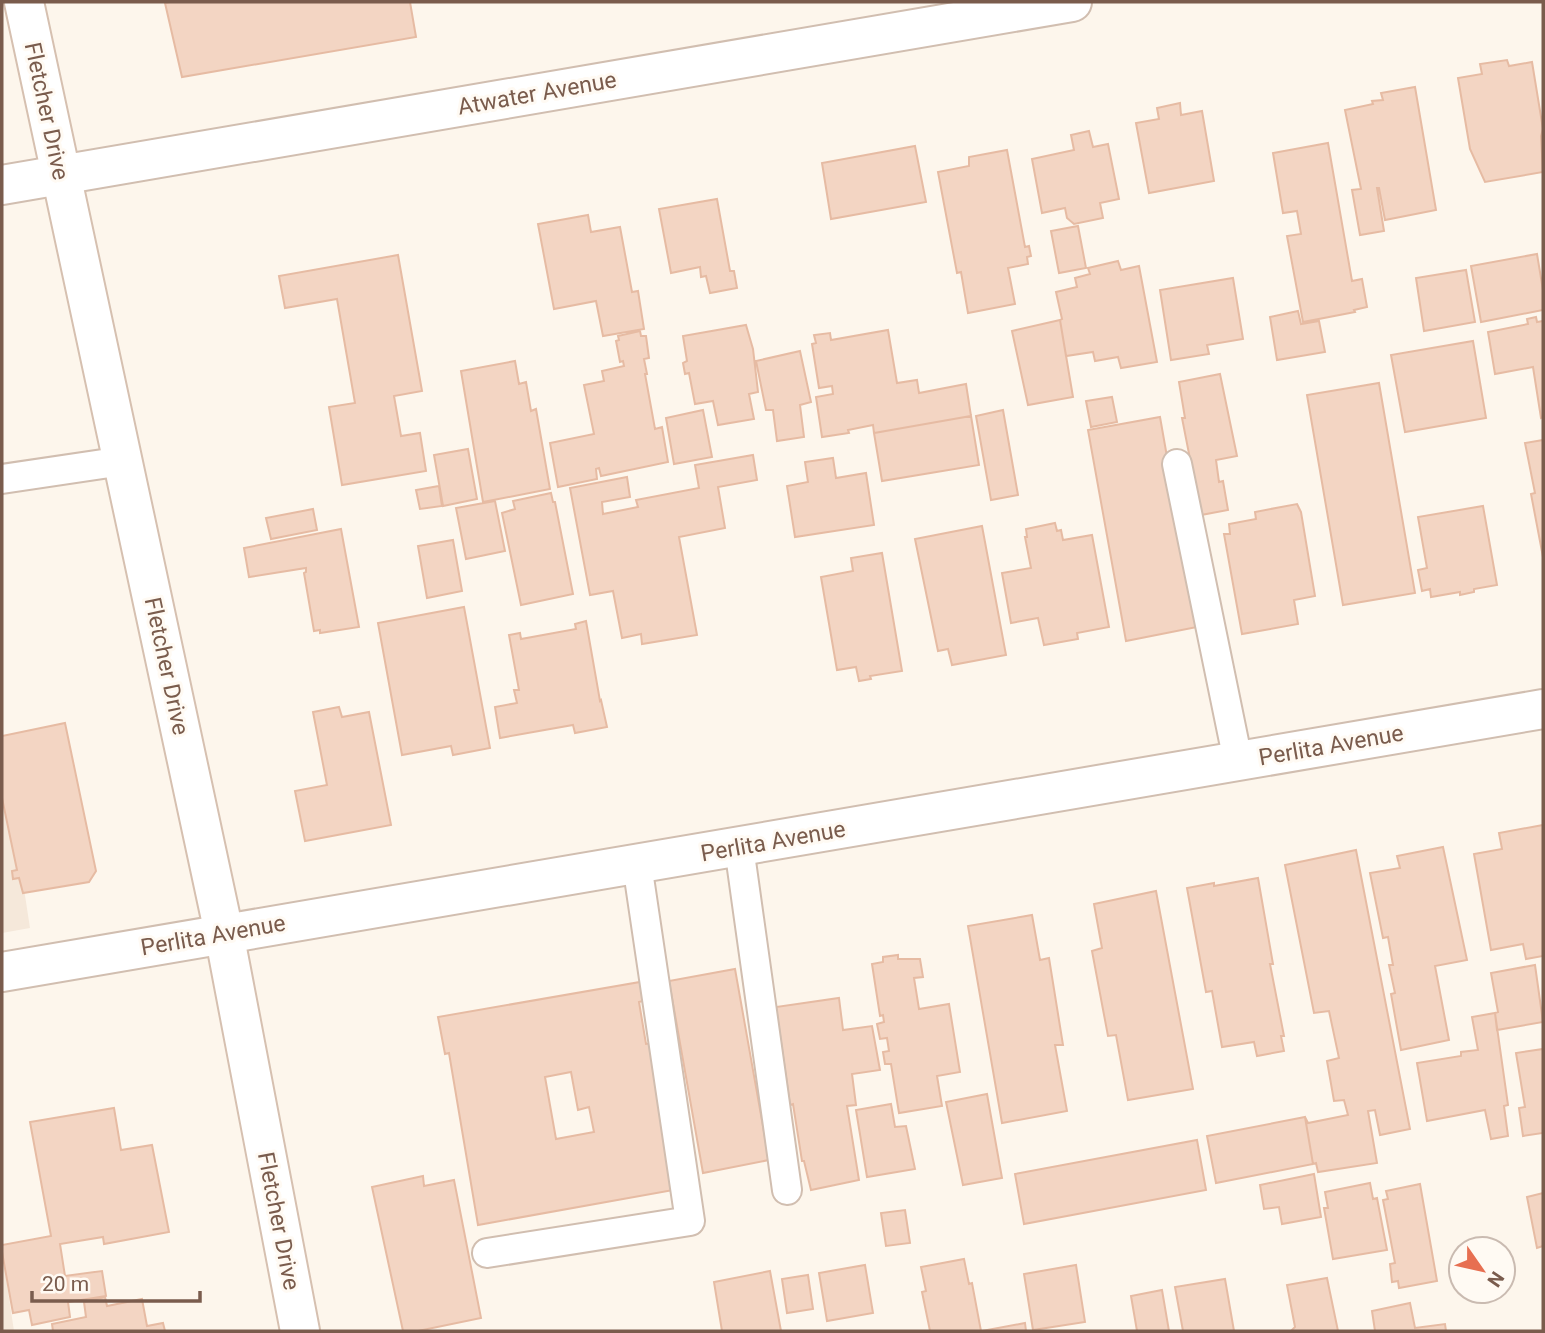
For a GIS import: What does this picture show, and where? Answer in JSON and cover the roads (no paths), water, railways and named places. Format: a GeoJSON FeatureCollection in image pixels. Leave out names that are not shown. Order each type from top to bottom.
{"type":"FeatureCollection","features":[{"type":"Feature","properties":{"kind":"street","name":"Fletcher Drive"},"geometry":{"type":"LineString","coordinates":[[24,2],[224,933],[300,1331]]}},
{"type":"Feature","properties":{"kind":"street","name":"Atwater Avenue"},"geometry":{"type":"LineString","coordinates":[[2,186],[1072,2]]}},
{"type":"Feature","properties":{"kind":"street","name":"Perlita Avenue"},"geometry":{"type":"LineString","coordinates":[[2,972],[1543,709]]}},
{"type":"Feature","properties":{"kind":"lane"},"geometry":{"type":"LineString","coordinates":[[2,479],[123,461]]}},
{"type":"Feature","properties":{"kind":"lane"},"geometry":{"type":"LineString","coordinates":[[1177,464],[1238,761]]}},
{"type":"Feature","properties":{"kind":"lane"},"geometry":{"type":"LineString","coordinates":[[739,847],[787,1190]]}},
{"type":"Feature","properties":{"kind":"lane"},"geometry":{"type":"LineString","coordinates":[[487,1253],[690,1221],[636,864]]}}]}
